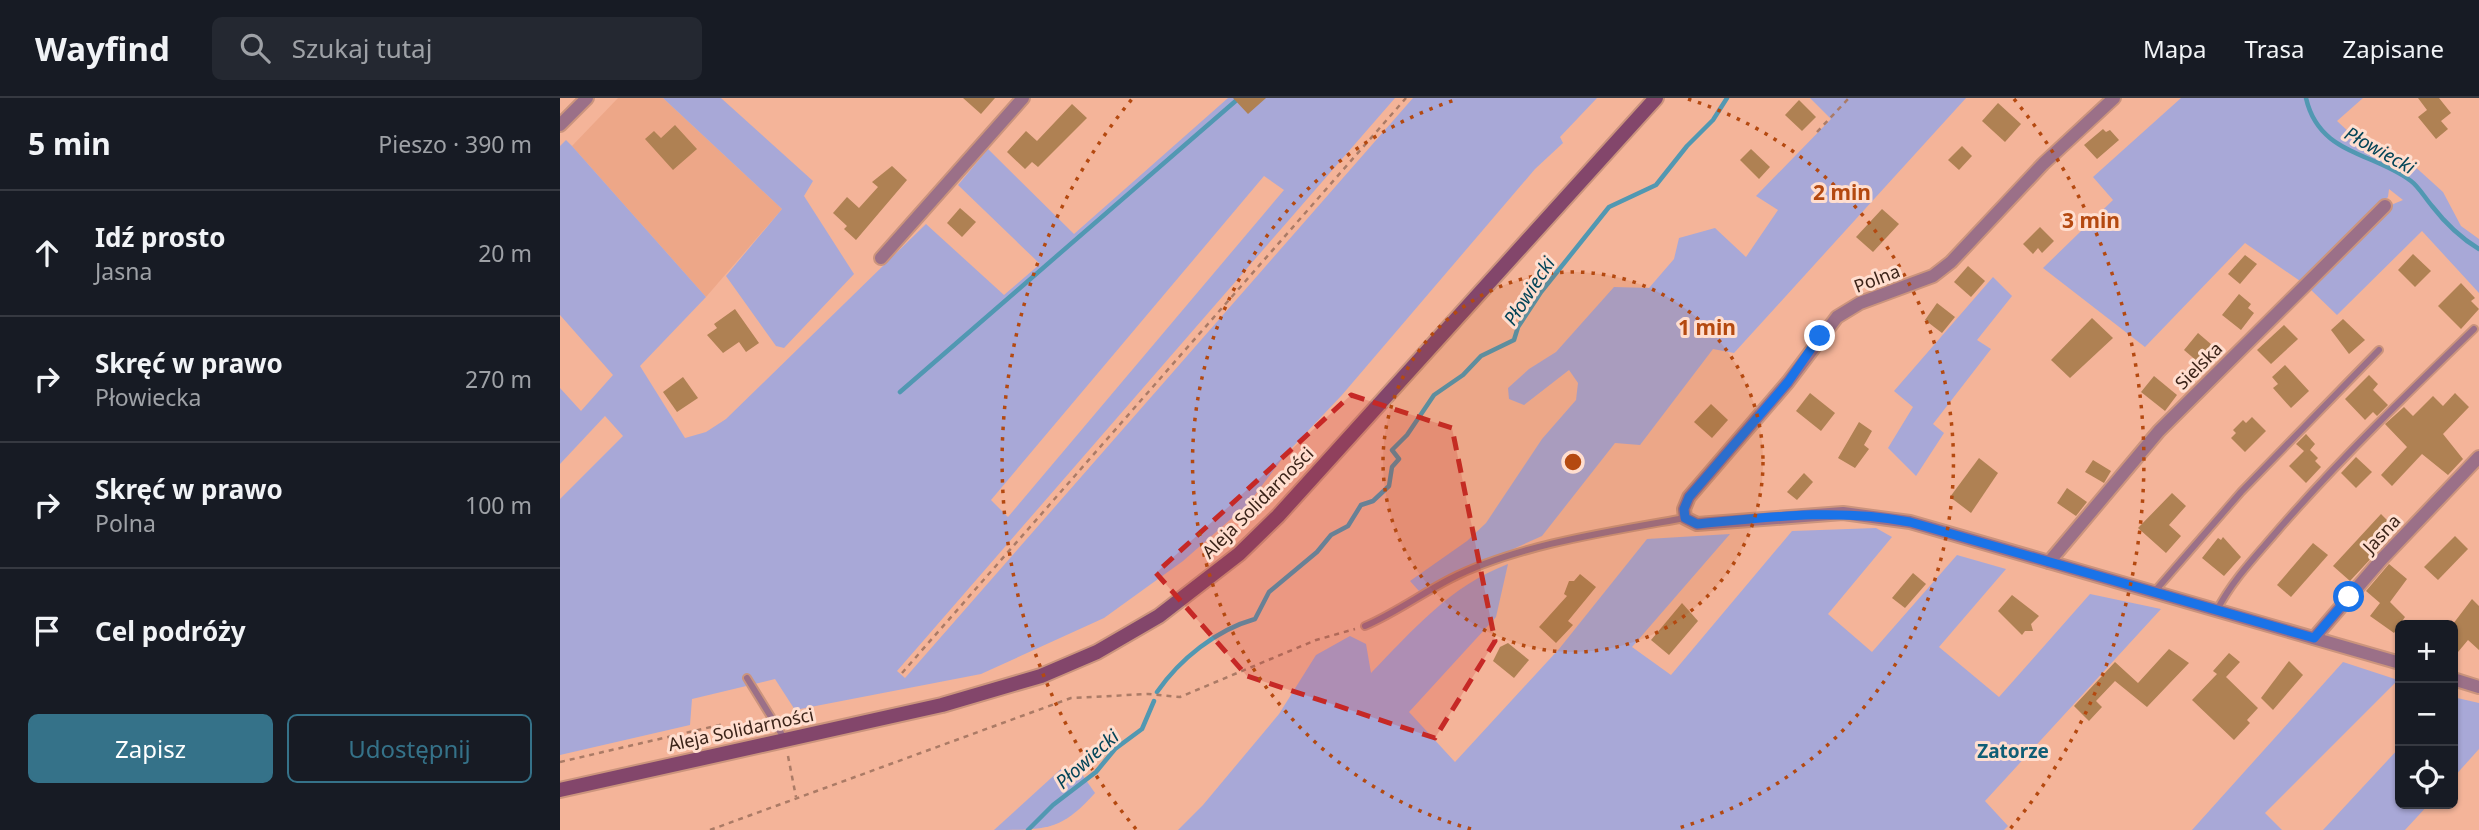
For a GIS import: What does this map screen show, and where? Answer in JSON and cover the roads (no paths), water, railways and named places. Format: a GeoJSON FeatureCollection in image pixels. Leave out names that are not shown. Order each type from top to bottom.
{"type":"FeatureCollection","features":[{"type":"Feature","properties":{"kind":"main road","name":"Aleja Solidarności"},"geometry":{"type":"LineString","coordinates":[[560,790],[942,705],[1041,676],[1097,652],[1158,616],[1199,587],[1278,516],[1656,98]]}},
{"type":"Feature","properties":{"kind":"street"},"geometry":{"type":"LineString","coordinates":[[560,125],[587,98]]}},
{"type":"Feature","properties":{"kind":"street"},"geometry":{"type":"LineString","coordinates":[[881,258],[1023,98]]}},
{"type":"Feature","properties":{"kind":"street","name":"Polna"},"geometry":{"type":"LineString","coordinates":[[1685,518],[1684,509],[1689,497],[1788,382],[1820,336],[1837,317],[1860,303],[1933,276],[1951,262],[2043,164],[2114,98]]}},
{"type":"Feature","properties":{"kind":"street","name":"Sielska"},"geometry":{"type":"LineString","coordinates":[[2049,562],[2159,431],[2385,206]]}},
{"type":"Feature","properties":{"kind":"street","name":"Jasna"},"geometry":{"type":"LineString","coordinates":[[2314,638],[2381,560],[2479,457]]}},
{"type":"Feature","properties":{"kind":"street"},"geometry":{"type":"LineString","coordinates":[[1685,518],[1697,524],[1832,514],[1877,515],[2395,662]]}},
{"type":"Feature","properties":{"kind":"street"},"geometry":{"type":"LineString","coordinates":[[2458,680],[2479,687]]}},
{"type":"Feature","properties":{"kind":"lane"},"geometry":{"type":"LineString","coordinates":[[2217,610],[2229,587],[2302,503],[2394,406],[2474,329]]}},
{"type":"Feature","properties":{"kind":"lane"},"geometry":{"type":"LineString","coordinates":[[2155,592],[2241,492],[2379,350]]}},
{"type":"Feature","properties":{"kind":"lane"},"geometry":{"type":"LineString","coordinates":[[1365,626],[1450,579],[1501,559],[1588,537],[1685,518]]}},
{"type":"Feature","properties":{"kind":"lane"},"geometry":{"type":"LineString","coordinates":[[747,678],[785,740]]}},
{"type":"Feature","properties":{"kind":"waterway"},"geometry":{"type":"LineString","coordinates":[[900,392],[1239,98]]}},
{"type":"Feature","properties":{"kind":"waterway","name":"Płowiecki"},"geometry":{"type":"LineString","coordinates":[[1157,692],[1177,668],[1200,647],[1226,630],[1255,619],[1269,592],[1317,552],[1331,535],[1348,526],[1361,505],[1373,501],[1389,486],[1392,467],[1399,459],[1392,450],[1407,435],[1434,395],[1463,375],[1481,356],[1514,340],[1518,327],[1541,292],[1609,207],[1656,185],[1687,146],[1713,120],[1727,98]]}},
{"type":"Feature","properties":{"kind":"waterway","name":"Płowiecki"},"geometry":{"type":"LineString","coordinates":[[2306,98],[2313,117],[2335,142],[2411,181],[2437,213],[2465,240],[2479,249]]}},
{"type":"Feature","properties":{"kind":"waterway","name":"Płowiecki"},"geometry":{"type":"LineString","coordinates":[[1028,830],[1053,805],[1096,772],[1115,749],[1142,729],[1154,701]]}},
{"type":"Feature","properties":{"kind":"district","name":"Zatorze"},"geometry":{"type":"Point","coordinates":[2013,751]}}]}
